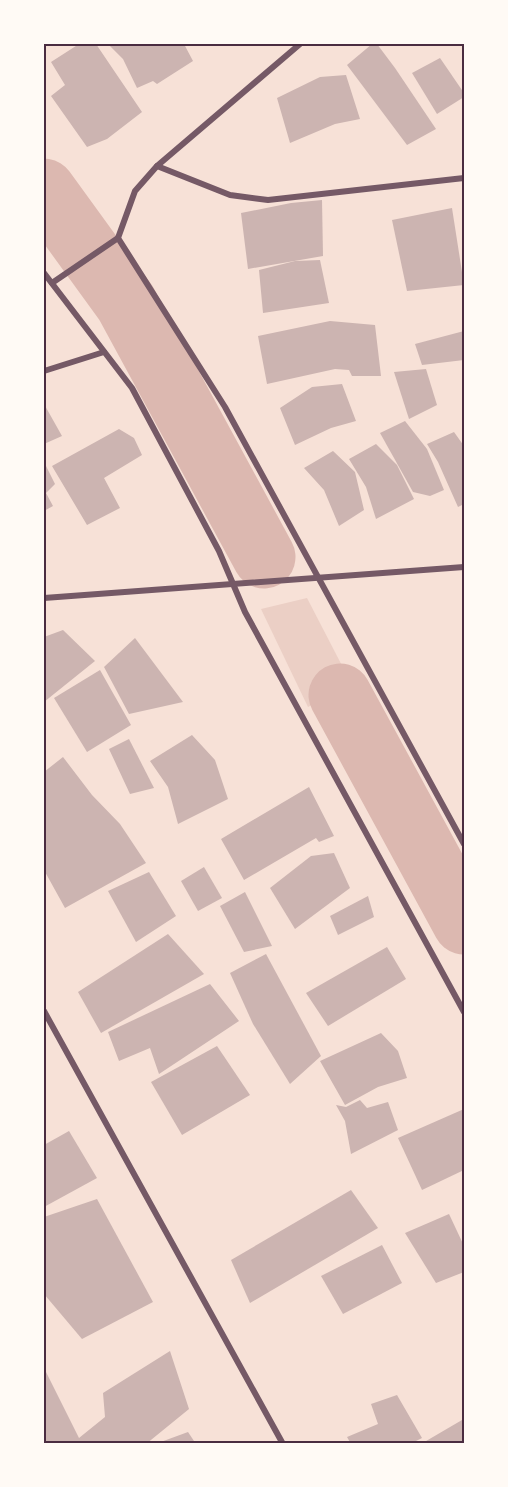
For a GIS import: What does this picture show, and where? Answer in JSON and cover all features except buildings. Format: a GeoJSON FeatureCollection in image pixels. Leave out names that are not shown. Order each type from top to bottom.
{"type":"FeatureCollection","features":[{"type":"Feature","properties":{"kind":"street"},"geometry":{"type":"LineString","coordinates":[[52,283],[118,238],[135,191],[157,166],[300,44]]}},
{"type":"Feature","properties":{"kind":"street"},"geometry":{"type":"LineString","coordinates":[[157,166],[230,195],[268,200],[465,178]]}},
{"type":"Feature","properties":{"kind":"street"},"geometry":{"type":"LineString","coordinates":[[118,238],[225,407],[465,843]]}},
{"type":"Feature","properties":{"kind":"street"},"geometry":{"type":"LineString","coordinates":[[44,273],[132,388],[219,551],[245,612],[465,1012]]}},
{"type":"Feature","properties":{"kind":"street"},"geometry":{"type":"LineString","coordinates":[[44,371],[104,351]]}},
{"type":"Feature","properties":{"kind":"street"},"geometry":{"type":"LineString","coordinates":[[44,598],[465,567]]}},
{"type":"Feature","properties":{"kind":"street"},"geometry":{"type":"LineString","coordinates":[[44,1011],[283,1443]]}},
{"type":"Feature","properties":{"kind":"shaded area"},"geometry":{"type":"Polygon","coordinates":[[[218,419],[293,560],[248,564],[176,437],[218,419]]]}},
{"type":"Feature","properties":{"kind":"shaded area"},"geometry":{"type":"Polygon","coordinates":[[[307,598],[351,683],[308,707],[261,609],[307,598]]]}},
{"type":"Feature","properties":{"kind":"waterway"},"geometry":{"type":"LineString","coordinates":[[44,190],[126,303],[264,557]]}},
{"type":"Feature","properties":{"kind":"waterway"},"geometry":{"type":"LineString","coordinates":[[340,695],[464,923]]}}]}
